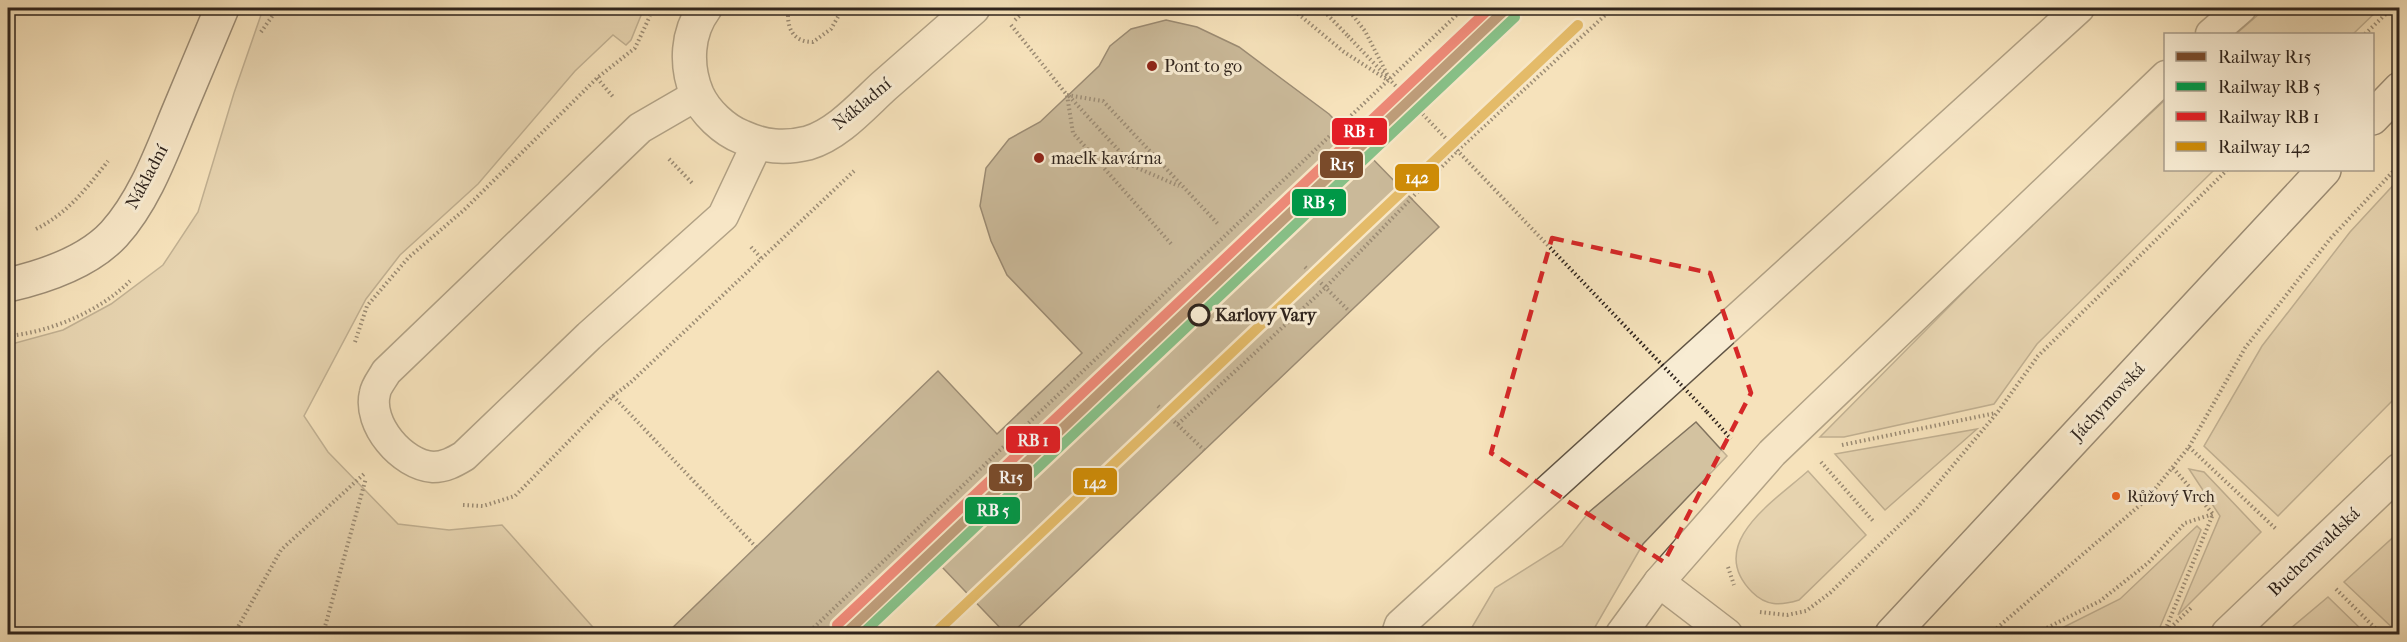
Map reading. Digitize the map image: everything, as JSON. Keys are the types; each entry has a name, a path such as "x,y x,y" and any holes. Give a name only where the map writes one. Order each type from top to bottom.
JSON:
{"street":[{"name":"Nákladní","path":"8,285 48,274 83,257 113,235 135,204 160,158 222,8"},
{"name":"Nákladní","path":"705,8 696,20 690,40 690,65 697,95 711,115 734,134 757,144 785,147 802,144 838,127 973,8"},
{"path":"2374,117 2400,89"},
{"name":"Jáchymovská","path":"1892,634 2323,171"},
{"name":"Buchenwaldská","path":"2231,633 2400,470"}],"lane":[{"path":"1397,634 1400,625 2079,8"},
{"path":"2212,33 2241,8"},
{"path":"1621,634 1659,582 1772,453 2164,78"},
{"path":"697,95 640,128 386,372 374,393 378,422 398,451 410,459 434,467 446,466 464,456 597,329 723,216 757,144"},
{"path":"1659,582 1727,634"}],"path":[{"path":"352,350 367,306 408,258 464,210 597,78 635,48 654,8"},
{"path":"794,8 788,15 791,33 798,40 813,42 831,29 843,8"},
{"path":"1291,8 1344,52 1391,82"},
{"path":"1321,8 1707,412"},
{"path":"1347,8 1365,31 1391,82"},
{"path":"807,634 1464,8"},
{"path":"1178,424 1325,288 1457,150 1613,8"},
{"path":"2366,33 2392,8"},
{"path":"1010,24 1067,94 1133,166 1183,188"},
{"path":"597,78 640,128 761,258"},
{"path":"1067,94 1103,101 1218,224"},
{"path":"1067,94 1073,133 1173,246"},
{"path":"28,233 62,215 78,200 109,159"},
{"path":"1990,634 2146,500 2189,447 2245,348 2330,239 2400,164"},
{"path":"1752,606 1760,611 1787,615 1806,611 1830,594 1918,507 1997,413 2038,356 2226,171"},
{"path":"1305,267 1350,312"},
{"path":"613,396 757,548"},
{"path":"1158,406 1204,450"},
{"path":"2189,447 2276,530"},
{"path":"323,634 368,472 398,451"},
{"path":"1820,460 1874,522"},
{"path":"2173,468 2213,514"},
{"path":"2035,634 2100,602 2148,563 2185,523 2213,514"},
{"path":"2163,634 2213,514"},
{"path":"1728,557 1733,584 1739,592"},
{"path":"2329,582 2381,634"}],"highlighted area":[{"path":"1552,238 1710,273 1751,393 1664,562 1491,453"}],"shaded area":[{"path":"250,8 644,8 631,40 626,45 613,35 575,71 478,184 400,255 366,299 304,416 328,452 398,524 449,530 502,525 599,634 8,634 8,345 63,330 111,304 163,265 198,212 234,93 262,12"},
{"path":"2266,8 2380,8 2354,33 2237,33"},
{"path":"2164,101 2164,171 2213,171 2037,344 1994,404 1844,437 1820,437 2025,230"},
{"path":"2399,179 2399,394 2278,516 2204,446 2262,346 2350,232"},
{"path":"1696,422 1727,456 1643,544 1591,634 1468,634 1495,588 1562,546 1589,512"},
{"path":"1977,429 1885,510 1835,454"},
{"path":"2189,469 2204,472 2261,532 2178,615 2220,516"},
{"path":"1808,471 1866,535 1799,600 1774,604 1757,597 1739,574 1736,557 1740,540 1750,524 1764,509"},
{"path":"2197,526 2201,530 2157,634 2050,634 2120,599"},
{"path":"2399,532 2400,634 2344,582"},
{"path":"2328,597 2366,634 2284,634"}],"building":[{"path":"1166,20 1197,27 1239,47 1329,114 1439,227 1011,634 1006,634 921,545 828,634 666,634 938,371 997,434 1082,353 1007,275 991,241 980,206 986,168 1009,139 1040,122 1099,66 1110,46 1131,29"}],"rail line":[{"name":"R15","path":"845,634 1507,8"},
{"name":"142","path":"934,634 1578,25"}],"transit line":[{"path":"837,625 1490,8"},
{"path":"862,634 1515,17"}],"place":[{"name":"Pont to go","path":"1152,66"},
{"name":"maelk kavárna","path":"1039,158"},
{"name":"Karlovy Vary","path":"1199,315"},
{"name":"Růžový Vrch","path":"2116,496"}]}
